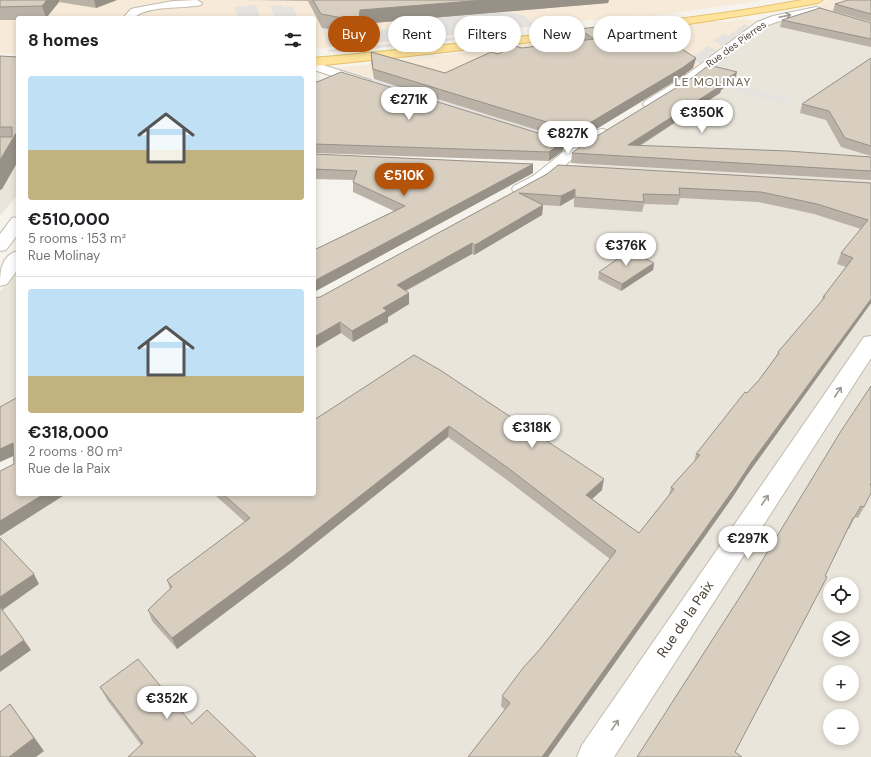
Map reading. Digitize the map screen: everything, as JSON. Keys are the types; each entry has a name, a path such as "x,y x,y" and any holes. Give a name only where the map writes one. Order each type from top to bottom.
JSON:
{"main road":[{"path":"316,55 372,51 635,22 786,0"},
{"path":"316,62 384,56 728,15 818,6"}],"street":[{"path":"139,11 153,7 198,1"},
{"path":"190,12 198,1"},
{"path":"152,16 160,7 166,5"},
{"name":"Rue des Pierres","path":"637,112 685,82 761,24 818,6"},
{"path":"316,67 377,86"},
{"path":"508,196 539,179 577,149 611,128"},
{"path":"560,144 577,149"},
{"path":"530,167 574,169"},
{"path":"0,246 16,225"},
{"path":"0,280 16,259"},
{"name":"Rue de la Paix","path":"594,757 871,342"}],"shaded area":[{"path":"0,0 764,0 653,16 593,16 593,20 585,21 585,16 529,16 529,27 521,28 521,16 454,16 454,35 446,36 446,16 388,16 388,43 380,44 380,16 328,16 328,48 316,49 316,16 16,16 16,54 0,53"},
{"path":"828,0 871,0 871,25 821,9 820,4"},
{"path":"256,5 259,16 237,16 234,7"},
{"path":"270,6 292,6 297,16 274,16"},
{"path":"502,12 523,15 529,20 529,27 521,28 521,16 457,16"},
{"path":"454,16 454,34 446,35 446,17"},
{"path":"783,18 871,28 871,757 0,757 0,485 16,493 16,496 316,496 316,311 552,180 692,83 767,23"},
{"path":"744,19 757,22 695,68 651,55 596,75 659,91 636,101 425,94 338,68 466,52 521,52 521,45 529,44 529,52 585,52 585,37 593,36 593,52 691,52 691,24 715,21 728,22"},
{"path":"767,23 771,24 716,67 711,66"},
{"path":"744,24 751,27 724,47 713,41 723,34 728,36"},
{"path":"322,28 328,29 328,44"},
{"path":"388,28 388,41 380,42 380,32"},
{"path":"454,37 454,40 446,41 446,38"},
{"path":"388,44 388,47 380,48 380,45"},
{"path":"708,46 719,51 701,64 689,59"},
{"path":"341,69 560,137 557,139 335,70"},
{"path":"719,81 794,100 789,104 714,85"},
{"path":"16,145 16,196 0,216 0,146"},
{"path":"16,270 16,453 0,462 0,292"}],"green space":[{"path":"529,35 529,38 521,38 521,36"},
{"path":"454,43 454,45 446,46 446,44"},
{"path":"380,50 388,50 388,52 391,52 316,60 316,57 364,52 380,52"}],"building":[{"path":"0,0 47,0 42,6 0,7"},
{"path":"313,0 484,0 360,10 359,16 332,16 321,14"},
{"path":"848,0 871,0 871,14 835,4"},
{"path":"820,8 871,23 871,39 782,20"},
{"path":"593,27 593,38 585,33 585,28"},
{"path":"593,39 593,52 686,52 696,58 682,68 576,131 373,69 371,52 445,73 491,52 498,54 502,52 521,52 521,48 529,47 529,52 585,52 585,40"},
{"path":"0,56 16,57 16,133 0,160 0,137 12,137 12,127 0,127"},
{"path":"871,58 871,146 845,138 829,111 802,104"},
{"path":"709,65 737,72 719,84 722,85 628,145 788,151 871,157 871,171 572,153 584,144 692,78"},
{"path":"341,72 564,141 549,152 316,144 316,81 317,82"},
{"path":"316,154 533,164 316,280 316,249 405,206 353,182 357,171 316,169"},
{"path":"558,165 871,183 871,299 751,463 542,757 468,757 510,703 502,696 616,551 508,468 449,426 290,551 172,638 148,610 172,587 167,580 250,518 225,496 316,496 316,419 414,355 440,370 604,479 586,495 639,533 674,489 671,487 700,455 696,454 745,392 747,393 759,380 779,353 778,352 825,297 823,297 853,258 841,253 868,220 817,204 761,192 679,188 680,195 643,194 644,202 575,197 575,189 561,196 519,193 543,205 475,245 472,243 397,285 409,293 383,308 387,311 352,331 340,322 316,336 316,298 320,297 547,174"},
{"path":"629,251 654,263 622,284 599,272"},
{"path":"871,386 871,493 864,507 861,506 853,518 825,576 827,577 823,577 823,585 735,752 742,757 637,757 745,589 841,431"},
{"path":"16,398 16,496 41,496 0,521 0,471 14,464 13,443 0,449 0,407"},
{"path":"0,538 34,574 0,597"},
{"path":"0,607 24,640 0,657"},
{"path":"138,659 192,724 207,710 256,757 128,757 143,743 100,687"},
{"path":"10,704 34,738 9,757 0,757 0,712"}],"district":[{"name":"LE MOLINAY","path":"713,82"}]}
